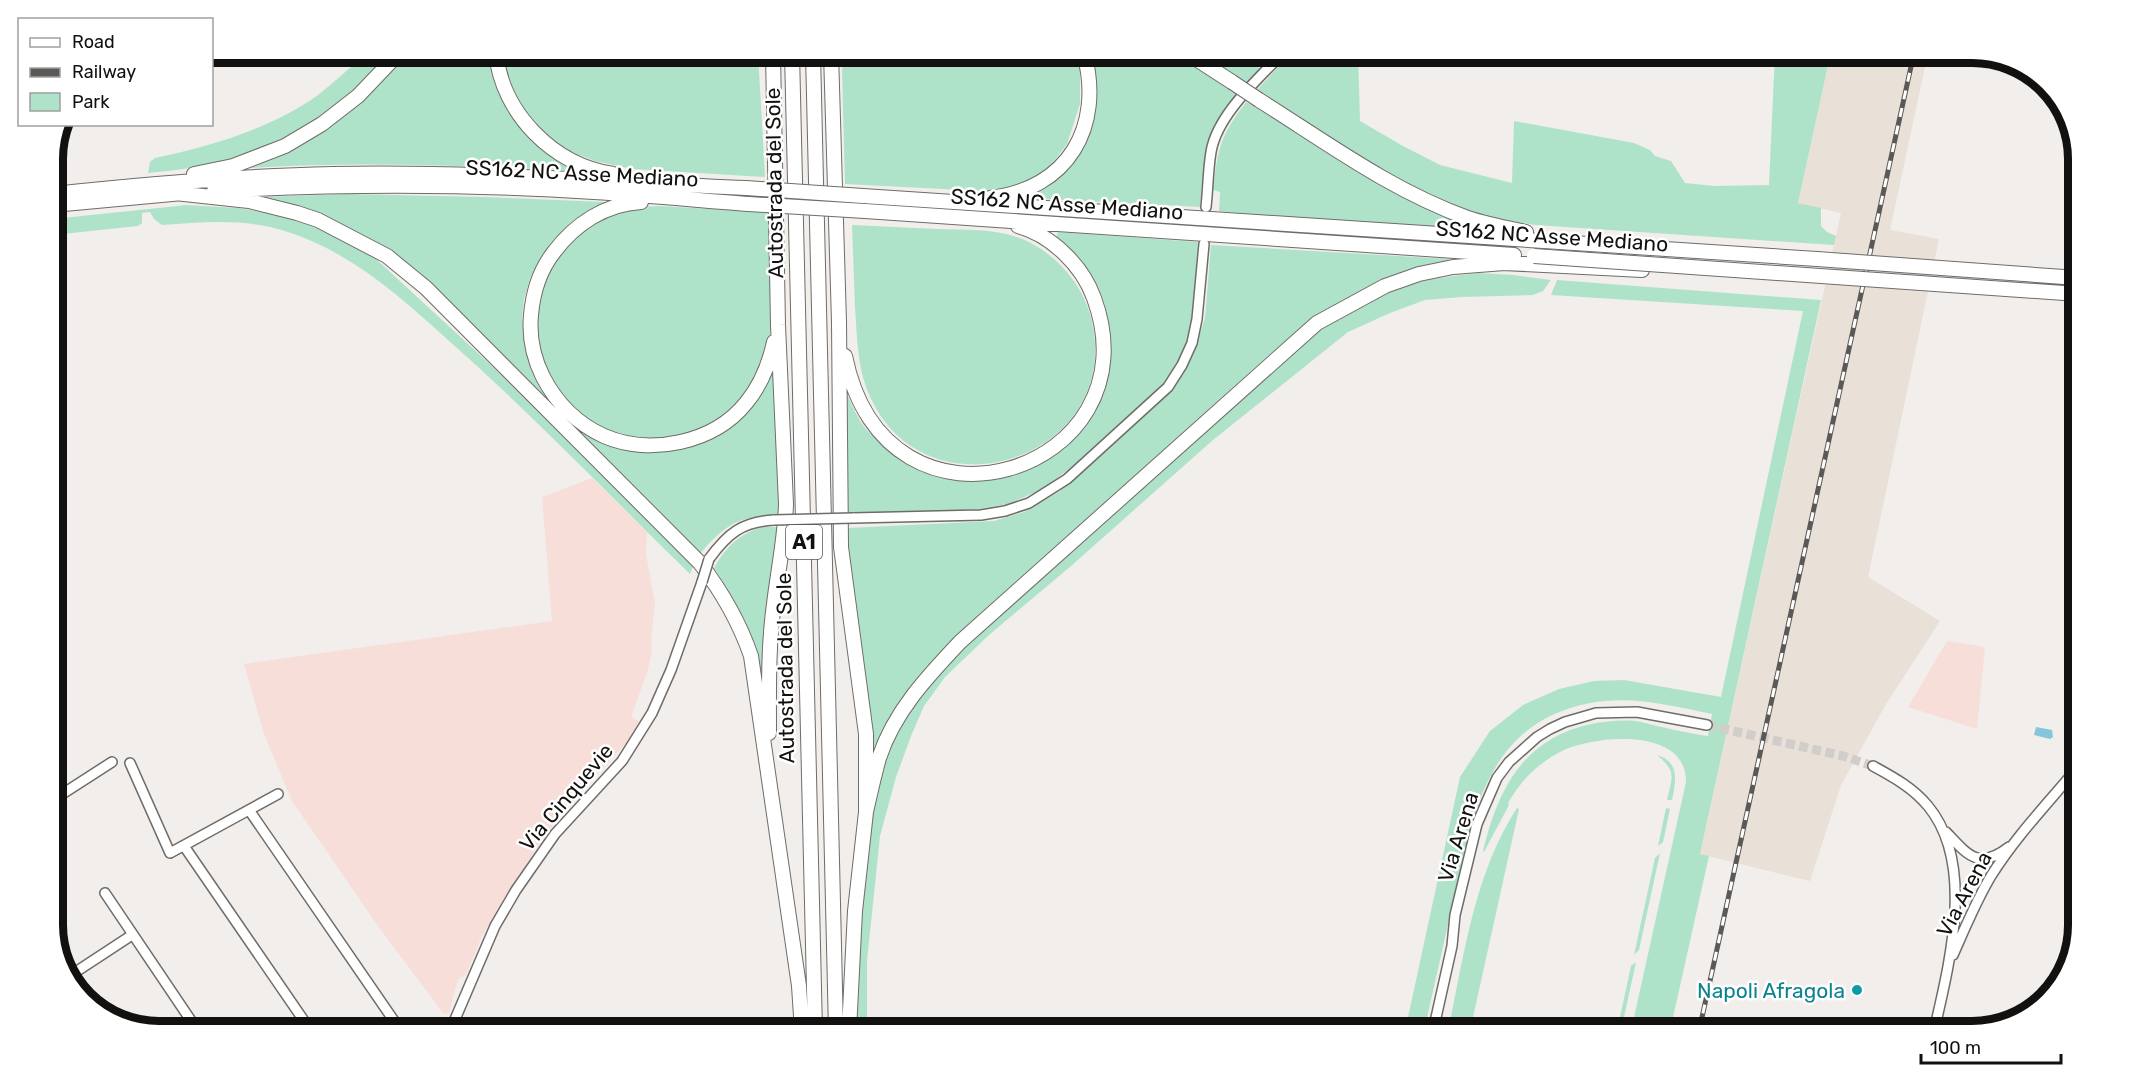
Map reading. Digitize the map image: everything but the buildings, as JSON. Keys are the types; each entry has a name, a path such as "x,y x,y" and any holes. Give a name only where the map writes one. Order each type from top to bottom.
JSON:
{"highway":[{"path":"164,182 233,166 285,146 322,124 358,96 389,63"},
{"path":"499,63 506,93 521,118 538,137 558,152 582,165 604,173 695,185"},
{"path":"770,780 769,673 774,606 786,531 778,325 772,63"},
{"name":"Autostrada del Sole","path":"792,63 815,1021"},
{"name":"Autostrada del Sole","path":"813,63 836,1021"},
{"path":"831,63 839,322 841,546 866,734 866,812 855,911 850,1021"},
{"path":"832,98 837,63"},
{"path":"955,202 1011,196 1045,181 1069,160 1080,137 1087,112 1090,86 1086,63"},
{"path":"1204,63 1258,100 1385,179 1421,198 1468,218 1533,237"},
{"name":"SS162 NC Asse Mediano","path":"63,193 164,182 334,174 492,176 695,185 1533,237 2068,277"},
{"name":"SS162 NC Asse Mediano","path":"63,204 175,193 333,186 571,191 1534,260 1710,268 2068,293"},
{"path":"175,193 249,201 279,208 318,220 387,256 426,288 700,563 720,591 741,628 751,656 799,986 801,1021"},
{"path":"694,200 625,203 593,215 566,236 545,263 533,295 530,329 536,363 552,393 575,418 604,436 637,444 671,444 704,434 719,426 745,405 765,374 778,325"},
{"path":"839,322 849,372 858,401 872,424 888,441 908,456 936,469 958,474 995,473 1025,465 1056,446 1078,424 1094,396 1102,372 1104,340 1101,316 1091,288 1077,267 1049,240 1030,229 998,220"},
{"path":"866,812 880,757 897,718 922,682 960,642 1317,323 1385,286 1419,274 1485,263 1534,260"}],"street":[{"path":"1206,207 1211,150 1218,129 1231,110 1273,63"},
{"name":"Via Cinquevie","path":"455,1021 495,926 516,890 555,834 622,761 652,713 671,670 709,560 726,538 737,530 758,521 981,515 1029,503 1067,479 1168,387 1192,343 1197,319 1204,244"},
{"name":"Via Arena","path":"1435,1021 1452,946 1455,915 1477,824 1497,778 1509,762 1537,736 1565,722 1596,713 1637,712 1707,725"},
{"path":"63,794 112,762"},
{"path":"130,763 170,853 278,794"},
{"name":"Via Arena","path":"1873,766 1894,777 1919,796 1929,807 1943,830 1966,854 1973,857 1994,856 2013,843"},
{"name":"Via Arena","path":"1949,963 1978,898 2013,843 2068,779"},
{"path":"249,810 393,1021"},
{"name":"Via Arena","path":"1937,1021 1949,963 1955,909 1951,857 1943,830"},
{"path":"184,846 303,1021"},
{"path":"105,893 191,1021"},
{"path":"75,972 132,935"}],"shaded area":[{"path":"1828,63 1926,63 1890,230 1939,239 1868,577 1940,621 1886,704 1841,785 1810,881 1700,854 1841,213 1798,203"},
{"path":"592,478 647,532 646,554 655,604 652,651 647,673 631,717 639,721 627,742 570,803 535,850 482,936 466,975 458,979 449,1013 444,1014 380,929 292,801 264,734 244,664 552,621 542,497"},
{"path":"1947,641 1985,647 1977,729 1908,707"}],"green space":[{"path":"355,63 383,63 325,115 284,140 241,157 218,163 148,173 150,162 155,158 219,142 260,127 300,107"},
{"path":"396,63 493,63 500,93 581,171 415,165 249,167 308,141 343,117"},
{"path":"503,63 759,63 765,177 632,169 595,161 557,144 535,126 511,92"},
{"path":"843,63 1080,63 1080,104 1067,144 1042,177 1001,192 845,184"},
{"path":"1087,63 1189,63 1236,94 1212,135 1205,161 1200,207 1022,198 1048,185 1068,169 1082,147"},
{"path":"1211,63 1255,63 1260,69 1245,85"},
{"path":"1282,63 1358,63 1360,121 1440,165 1512,183 1514,121 1634,143 1650,150 1655,156 1671,161 1685,183 1715,186 1769,185 1775,63 1828,63 1798,203 1821,208 1821,226 1836,236 1834,245 1536,225 1483,215 1416,189 1349,151 1257,90"},
{"path":"1246,102 1482,227 1482,230 1219,211 1220,192 1213,190 1219,153 1225,134"},
{"path":"348,194 606,202 565,227 543,254 530,279 522,317 524,336 528,356 546,395 619,446 715,435 774,371 779,516 751,518 735,523 718,535 698,556 429,290 311,214 262,197"},
{"path":"187,205 238,208 290,217 342,239 375,258 519,391 693,566 690,574 479,368 393,292 374,277 333,252 288,232 257,225 225,222 162,225 154,219 150,212 142,213 142,223 138,226 63,234 63,218"},
{"path":"661,206 770,213 772,322 768,346 760,371 746,393 718,421 682,437 643,440 604,431 571,409 542,366 534,327 544,276 566,243 598,219 635,207"},
{"path":"852,225 997,232 1020,238 1051,256 1075,282 1090,314 1094,365 1080,407 1051,438 1013,458 971,464 929,456 892,430 866,387 861,367 855,307"},
{"path":"1058,232 1198,242 1192,320 1187,342 1162,386 1043,489 1008,504 978,509 915,513 847,512 845,396 847,394 864,427 886,447 919,467 954,478 988,479 1021,471 1051,455 1076,433 1095,405 1107,372 1109,330 1105,305 1098,287 1084,268 1055,241"},
{"path":"1211,245 1449,259 1448,262 1323,314 1269,355 944,648 921,674 892,719 871,765 849,557 848,528 994,521 1024,512 1060,491 1170,392 1193,355 1205,318"},
{"path":"1478,273 1551,280 1543,291 1533,295 1425,300 1348,332 1213,440 989,635 945,677 924,706 911,736 896,777 880,836 867,961 867,1021 853,1021 866,812 888,751 916,700 935,675 1023,592 1310,335 1388,291 1448,277"},
{"path":"1557,280 1821,300 1700,854 1709,856 1672,1021 1633,1021 1686,782 1682,764 1672,752 1657,744 1617,739 1597,741 1564,750 1539,766 1519,786 1483,851 1497,807 1517,770 1531,754 1548,741 1567,731 1597,723 1629,721 1708,736 1712,714 1652,702 1621,700 1590,703 1556,714 1528,730 1507,751 1491,775 1478,803 1469,834 1426,1021 1407,1021 1460,777 1490,731 1523,705 1559,689 1594,681 1624,680 1721,697 1803,311 1551,295"},
{"path":"764,527 779,527 764,669 760,670 735,605 714,568 723,554 740,537"},
{"path":"1657,755 1670,762 1675,773 1672,800 1667,800 1671,779 1670,770"},
{"path":"1517,808 1519,809 1472,1021 1450,1021 1472,916 1490,860"},
{"path":"1666,808 1670,809 1663,842 1658,846"},
{"path":"1660,853 1639,950 1634,955 1655,858"},
{"path":"1636,962 1623,1021 1619,1021 1631,966"}],"water":[{"path":"2036,727 2052,730 2053,737 2050,739 2034,735"}],"tunnel":[{"path":"1707,725 1843,756 1873,766"}],"railway":[{"path":"1701,1021 1912,63"}],"place":[{"name":"Napoli Afragola","path":"1857,990"}]}
